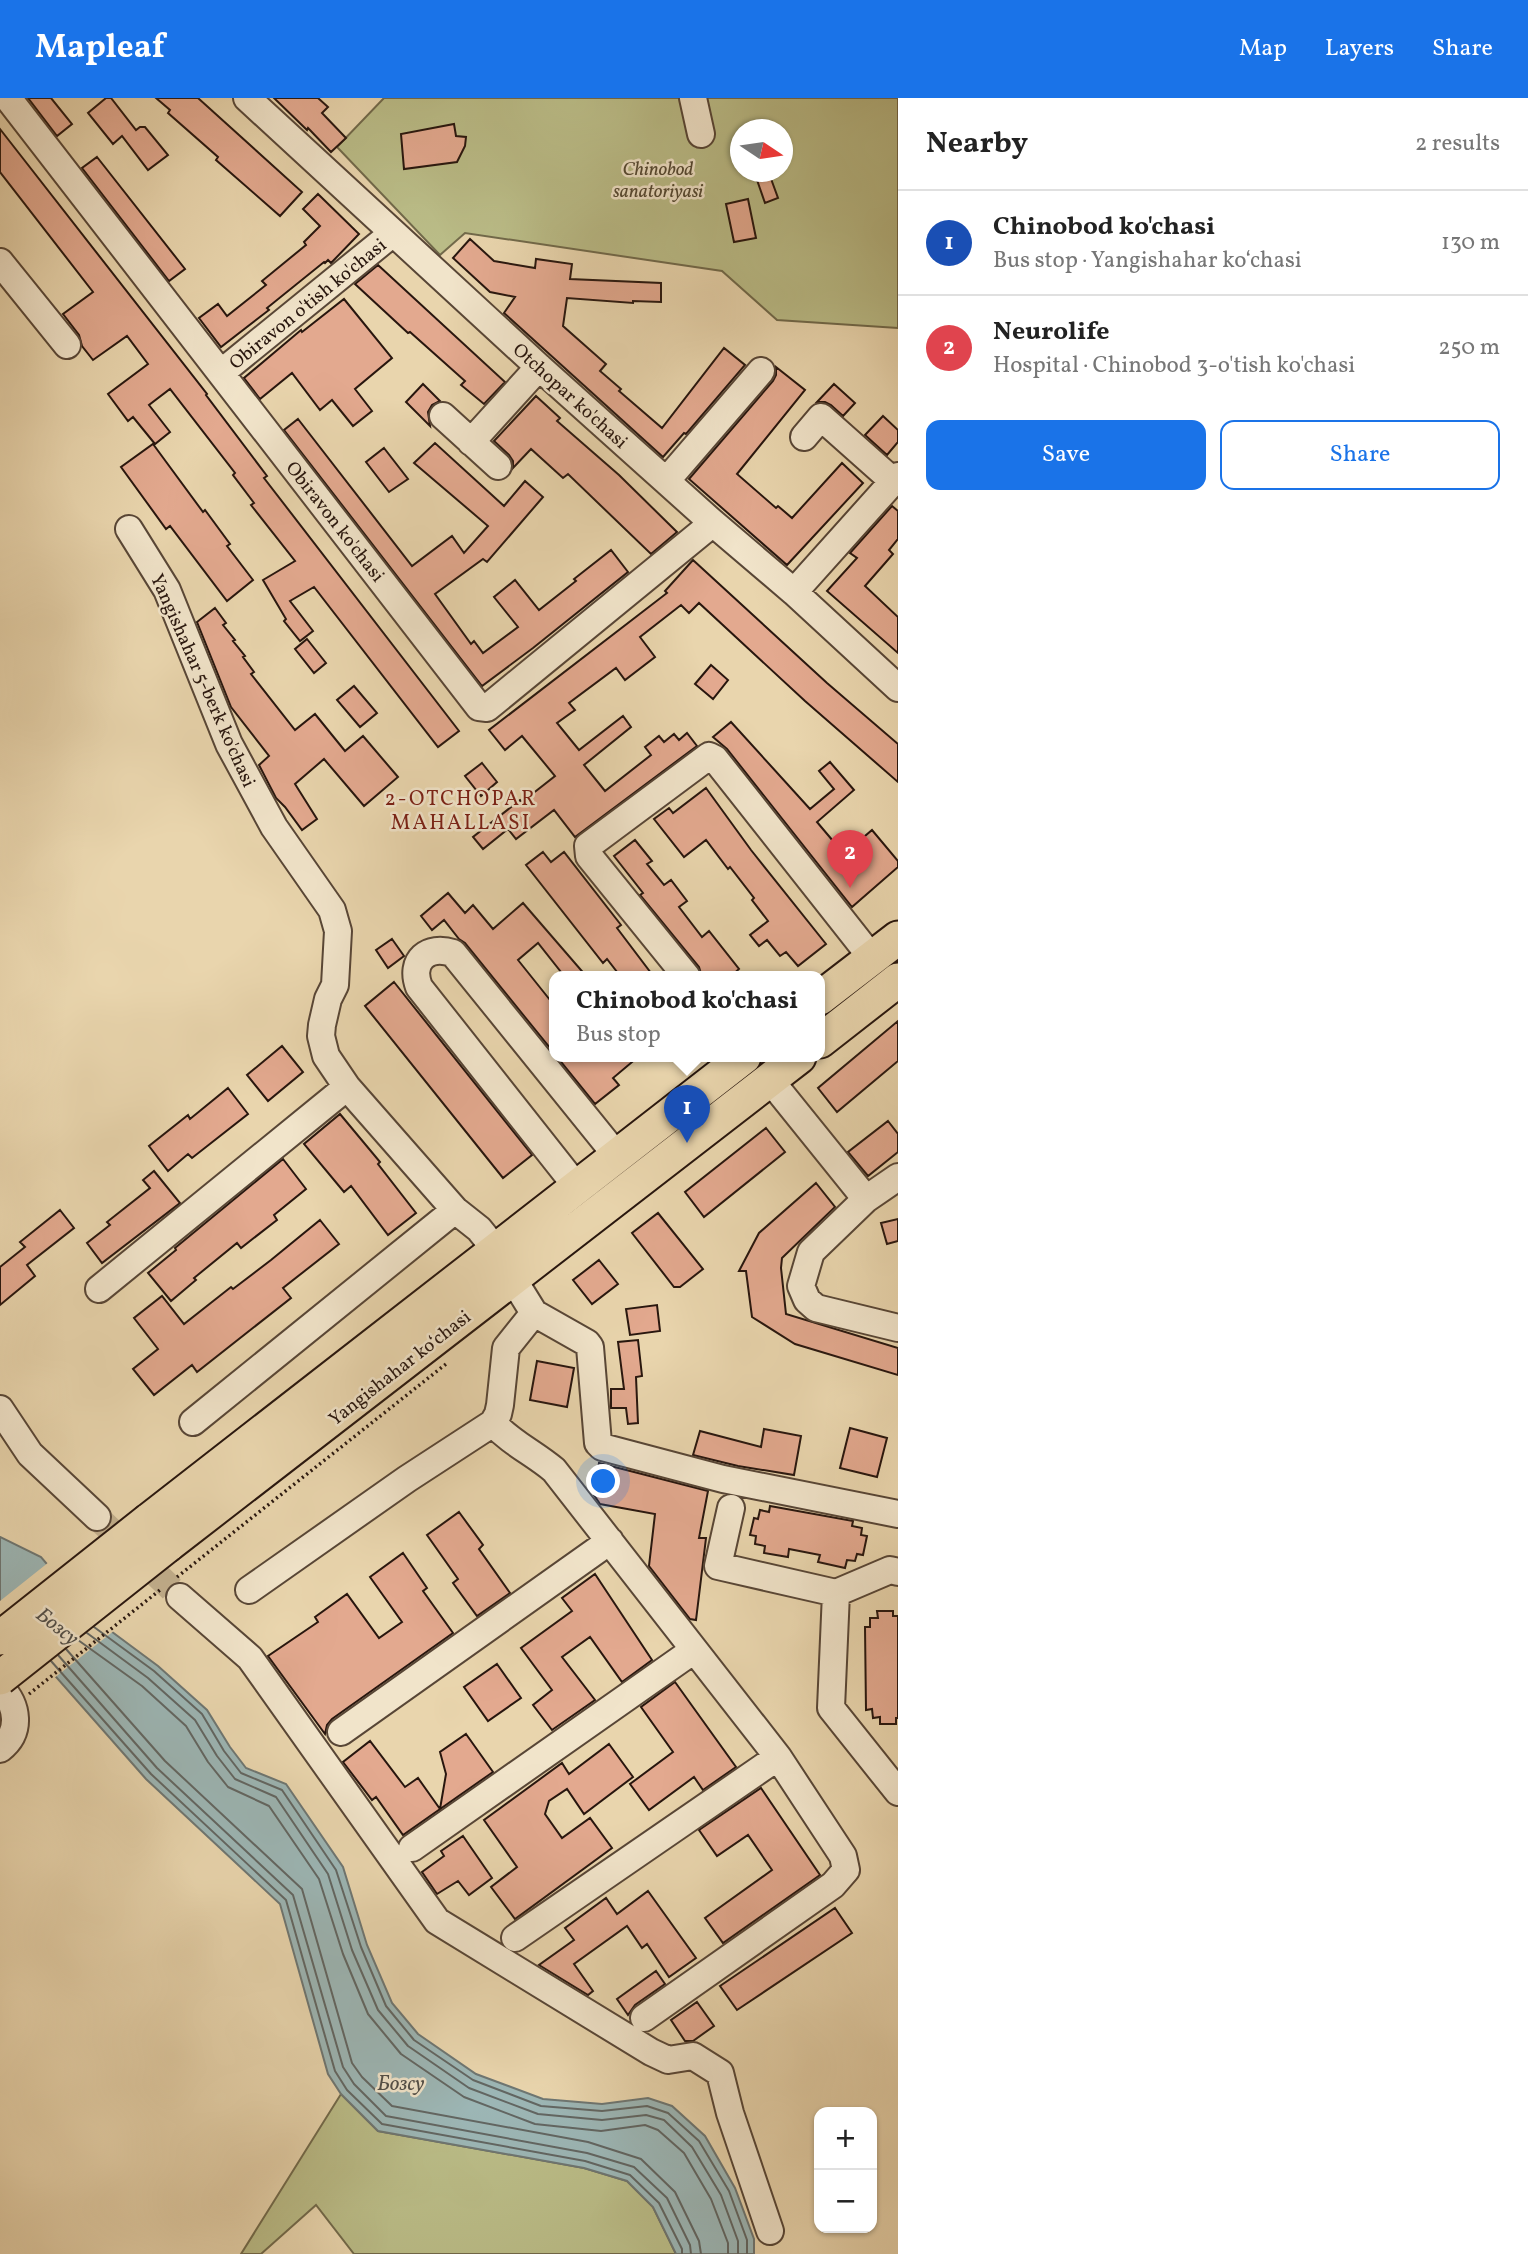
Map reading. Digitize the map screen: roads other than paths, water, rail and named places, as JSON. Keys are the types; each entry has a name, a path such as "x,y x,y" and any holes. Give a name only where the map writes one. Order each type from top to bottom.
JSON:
{"main road":[{"path":"825,994 898,938"},
{"path":"825,1027 898,981"},
{"name":"Yangishahar ko‘chasi","path":"7,1688 158,1532 496,1250 738,1062"},
{"name":"Yangishahar ko‘chasi","path":"0,1638 158,1532 513,1279 793,1062"},
{"path":"680,1107 701,1133"}],"street":[{"name":"Obiravon ko'chasi","path":"8,98 479,706 487,708 713,523"},
{"name":"Otchopar ko'chasi","path":"247,98 539,367 794,592 898,688"},
{"path":"692,98 701,134"},
{"name":"Obiravon o'tish ko'chasi","path":"222,372 393,233"},
{"path":"0,262 66,345"},
{"path":"471,442 539,367"},
{"path":"667,480 761,371"},
{"path":"443,416 498,466"},
{"path":"794,592 895,479 821,417 804,437"},
{"name":"Yangishahar 5-berk ko'chasi","path":"129,529 167,590 229,744 274,827 332,910 338,931 335,985 328,999 321,1036 326,1056 347,1087 455,1210 479,1229 496,1250"},
{"path":"682,971 589,856 588,846 709,756 715,759 872,958"},
{"path":"577,1187 419,987 414,974 416,964 433,950 453,953 617,1156"},
{"path":"770,1080 866,1199"},
{"path":"99,1289 347,1087"},
{"path":"898,1177 866,1199 811,1252 801,1286 807,1300 816,1308 898,1328"},
{"path":"193,1422 455,1210"},
{"path":"513,1279 534,1313 590,1347 598,1443 602,1447 723,1479 898,1514"},
{"path":"250,1590 407,1479 493,1423 499,1415 506,1348 534,1313"},
{"path":"0,1409 30,1454 97,1517"},
{"path":"493,1423 513,1443 535,1454 554,1470 778,1757 843,1856 846,1870 833,1885 644,2018"},
{"path":"731,1508 719,1566 836,1593 890,1570 898,1572"},
{"path":"341,1732 610,1541"},
{"path":"171,1589 250,1658 437,1920 651,2052 668,2060 693,2056 720,2073 730,2113 770,2231"},
{"path":"836,1593 831,1708 898,1792"},
{"path":"412,1848 694,1650"},
{"path":"0,1749 7,1744 15,1730 14,1708 7,1688"},
{"path":"516,1938 778,1757"}],"water":[{"name":"Бозсу","path":"0,1537 41,1557 92,1617 158,1666 207,1710 246,1768 286,1784 343,1867 367,1945 392,2003 418,2034 476,2074 543,2099 602,2104 648,2098 672,2106 705,2136 735,2188 754,2239 754,2254 676,2254 653,2207 627,2181 584,2168 378,2131 341,2094 328,2074 280,1904 146,1779 13,1628 0,1622"}],"tunnel":[{"path":"97,1517 180,1597"}],"place":[{"name":"Neurolife","path":"850,888"},
{"name":"Chinobod ko'chasi","path":"687,1143"}],"district":[{"name":"2-OTCHOPAR MAHALLASI","path":"461,810"}],"park label":[{"name":"Chinobod sanatoriyasi","path":"658,179"}]}
